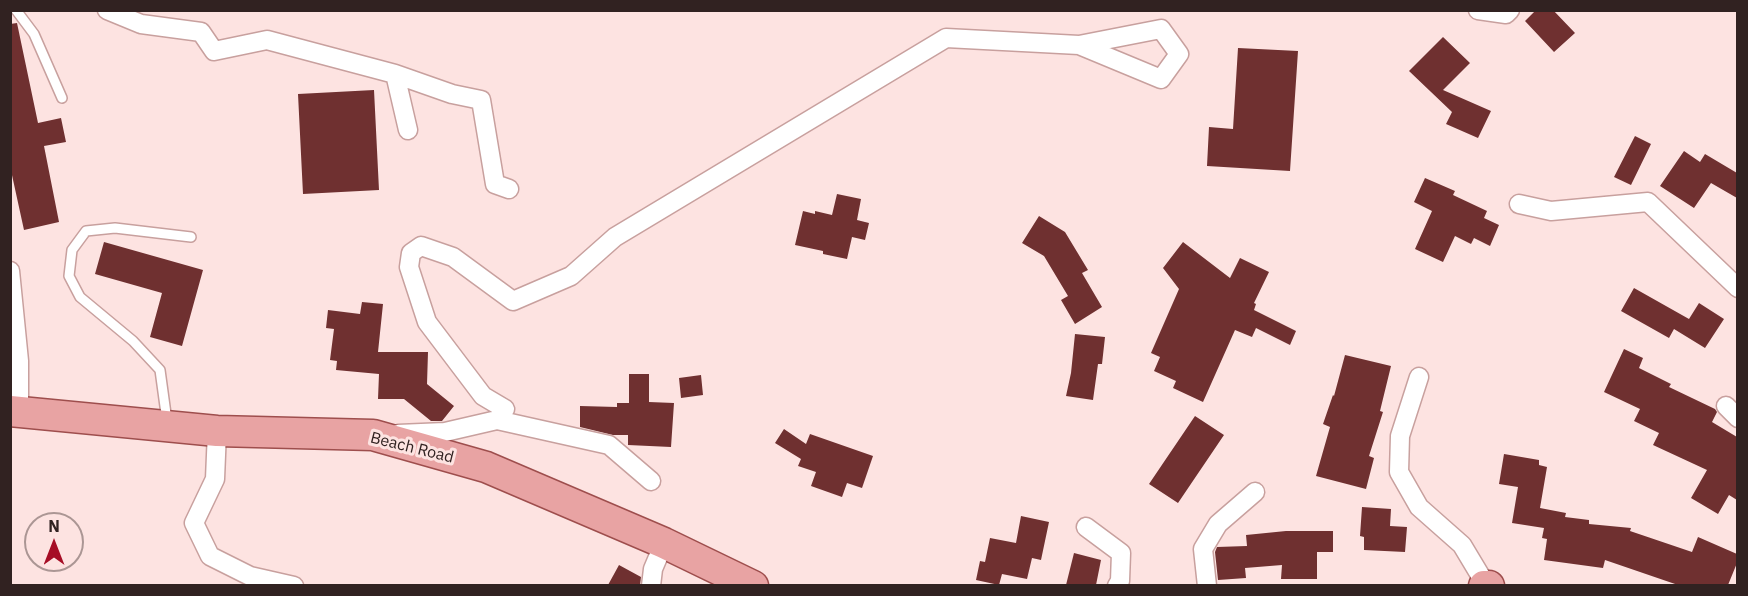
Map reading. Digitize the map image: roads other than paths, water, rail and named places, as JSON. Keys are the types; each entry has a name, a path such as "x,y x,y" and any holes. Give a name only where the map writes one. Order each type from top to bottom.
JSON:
{"main road":[{"name":"Beach Road","path":"15,411 217,431 373,435 486,467 654,571 753,585"}],"street":[{"path":"107,10 141,24 201,32 214,51 267,40 395,74 452,94 481,100 495,184 509,189"},
{"path":"1478,10 1506,14 1510,10"},
{"path":"497,420 505,409 483,396 427,322 409,267 411,253 421,246 453,257 513,301 571,276 615,237 945,38 1079,45 1161,29 1179,54 1161,79 1079,45"},
{"path":"395,74 408,130"},
{"path":"1519,204 1551,211 1648,202 1737,288"},
{"path":"10,271 19,361 15,411"},
{"path":"1419,377 1400,436 1399,472 1419,507 1462,545 1486,585"},
{"path":"373,435 445,432 497,420 609,445 651,481"},
{"path":"217,431 215,479 194,523 210,556 250,576 294,585"},
{"path":"1206,585 1203,549 1218,524 1255,492"},
{"path":"1086,527 1121,553 1120,581 1117,585"}],"lane":[{"path":"16,10 34,34 62,98"},
{"path":"168,427 160,370 133,341 80,297 69,276 72,250 86,231 115,228 191,237"}]}
